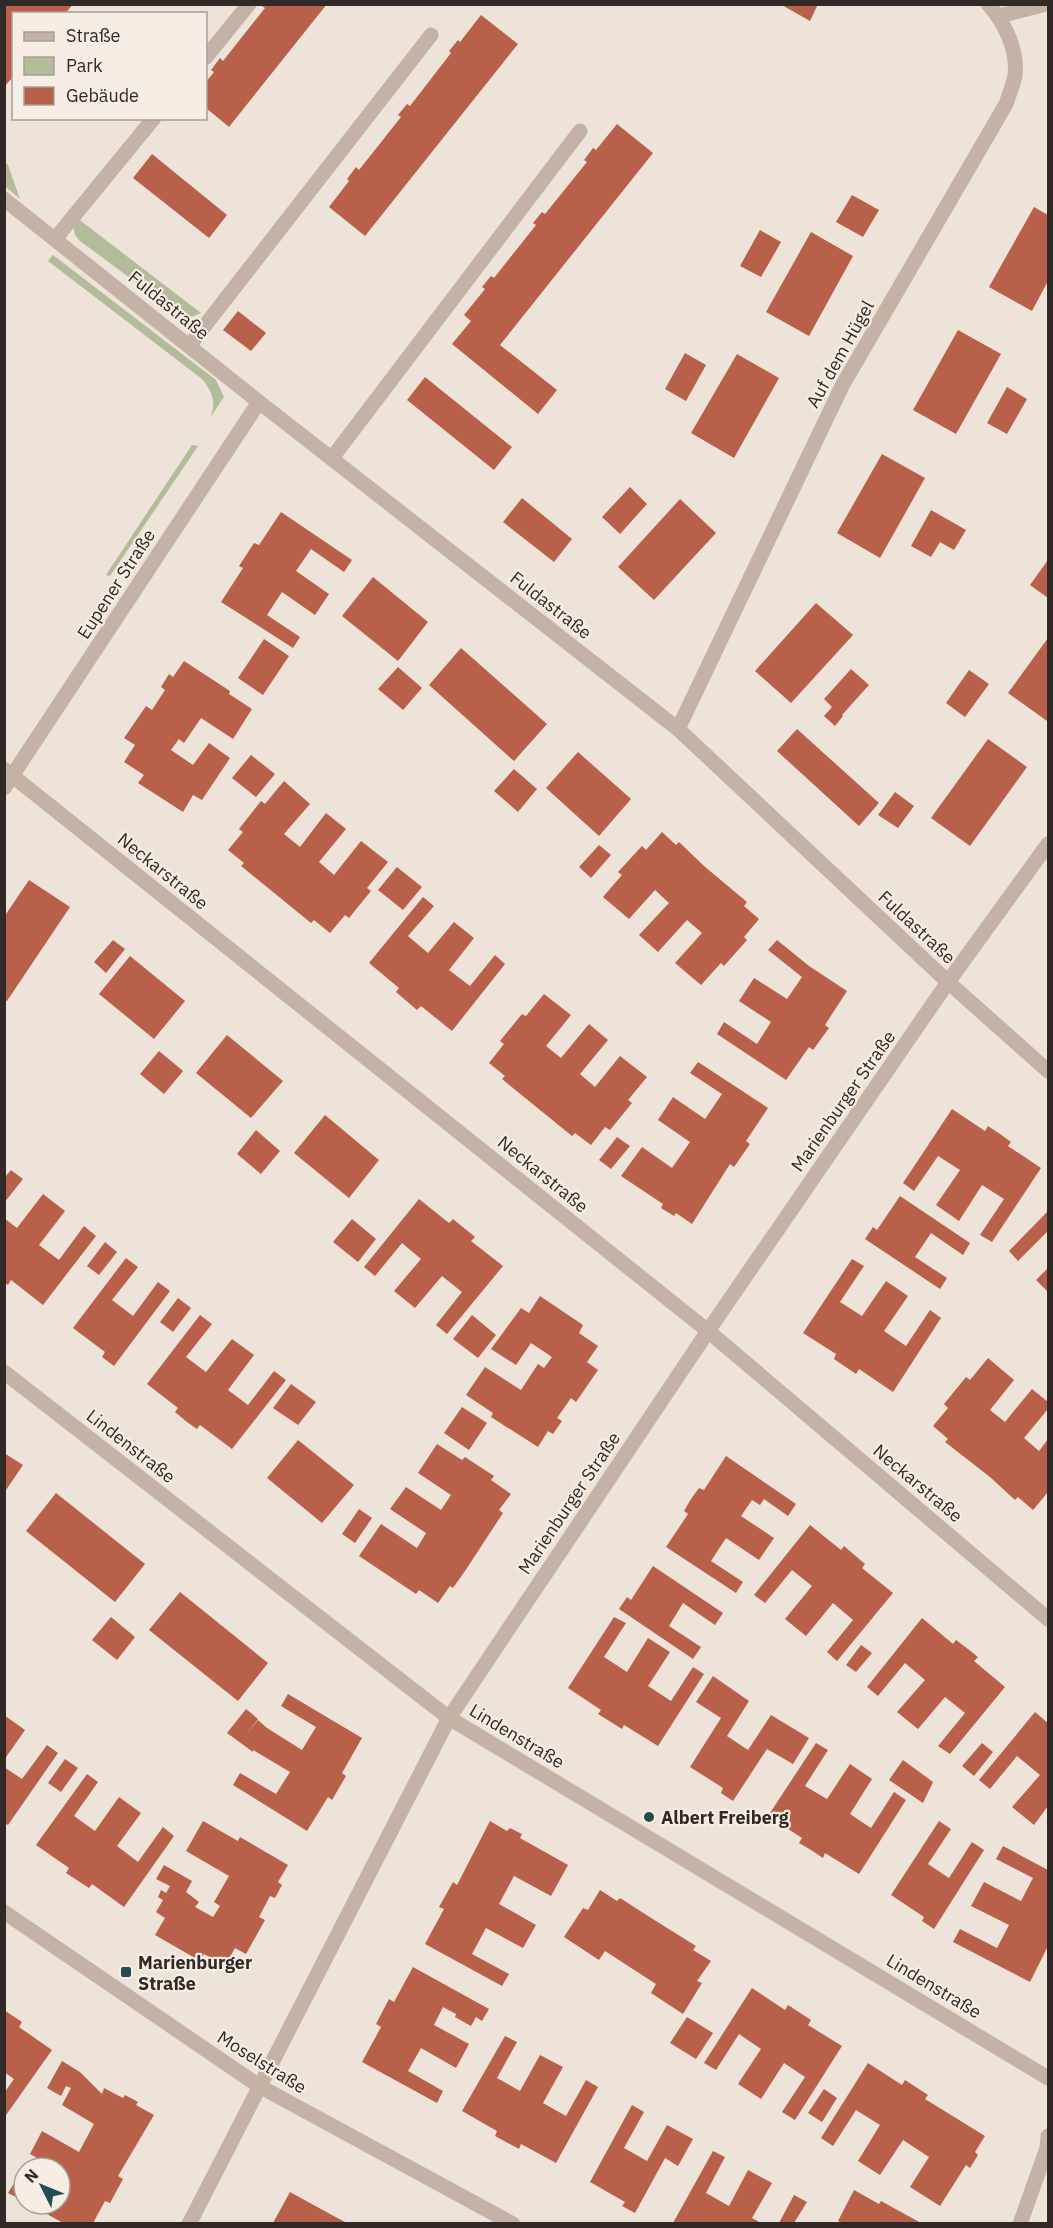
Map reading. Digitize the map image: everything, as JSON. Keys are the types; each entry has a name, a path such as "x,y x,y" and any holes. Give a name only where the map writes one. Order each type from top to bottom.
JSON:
{"street":[{"path":"207,56 249,4"},
{"path":"994,10 1046,4"},
{"name":"Auf dem Hügel","path":"678,729 842,386 1006,104 1015,75 1012,45 994,10"},
{"path":"189,346 431,35"},
{"path":"55,238 152,120"},
{"path":"332,459 580,131"},
{"name":"Fuldastraße","path":"4,199 259,402 678,729 948,982 1048,1071"},
{"name":"Eupener Straße","path":"7,777 259,402"},
{"name":"Neckarstraße","path":"7,777 708,1331 1048,1619"},
{"name":"Marienburger Straße","path":"189,2223 449,1718 708,1331 948,982 1048,844"},
{"name":"Lindenstraße","path":"4,1372 449,1718 1048,2078"},
{"name":"Moselstraße","path":"4,1912 259,2086 513,2223"},
{"path":"1024,2222 1047,2148 1048,2136"}],"green space":[{"path":"5,162 8,165 20,199 5,186"},
{"path":"77,218 201,313 191,317 180,315 80,241 74,230"},
{"path":"53,255 216,380 224,397 209,419 213,409 213,398 202,379 48,261"},
{"path":"192,445 198,446 110,576 106,575"}],"building":[{"path":"4,4 73,4 67,12 12,12 12,78 4,87"},
{"path":"264,4 327,4 229,127 207,109 207,81 214,72 211,70 220,58 223,61 265,8 262,6"},
{"path":"780,4 818,4 810,21"},
{"path":"481,15 518,44 365,236 329,207 349,181 347,179 356,167 359,170 401,117 398,115 407,104 410,106 451,53 449,51 458,40 460,42"},
{"path":"617,124 653,153 500,345 557,390 538,414 452,344 471,321 464,315 485,289 482,287 491,276 494,278 536,225 533,223 542,212 545,214 587,162 584,160 593,148 596,150"},
{"path":"152,154 227,215 209,238 133,178"},
{"path":"852,195 879,210 863,237 836,222"},
{"path":"1034,207 1048,215 1048,281 1032,311 989,287"},
{"path":"760,230 781,242 761,277 740,266"},
{"path":"811,232 853,256 809,336 766,312"},
{"path":"238,311 266,333 251,351 223,330"},
{"path":"958,330 1001,354 956,434 913,410"},
{"path":"685,353 706,365 686,401 665,389"},
{"path":"737,354 779,378 734,458 691,433"},
{"path":"425,377 512,447 494,470 407,400"},
{"path":"1007,387 1027,399 1007,434 987,423"},
{"path":"882,454 925,478 880,558 837,533"},
{"path":"630,487 647,504 620,534 602,517"},
{"path":"522,498 572,539 554,562 503,522"},
{"path":"680,499 716,533 654,600 618,567"},
{"path":"931,510 966,530 954,550 940,542 931,557 911,546"},
{"path":"281,512 352,560 344,572 311,549 296,571 329,594 315,615 282,592 267,615 300,637 293,648 221,602 243,568 239,566 254,543 259,545"},
{"path":"1048,560 1048,598 1030,585"},
{"path":"373,577 428,622 398,661 342,616"},
{"path":"816,603 853,635 791,703 755,671"},
{"path":"1048,638 1048,719 1047,721 1008,693"},
{"path":"264,639 289,656 263,695 238,678"},
{"path":"461,648 547,724 514,761 429,685"},
{"path":"184,661 230,691 229,694 252,709 233,739 201,718 184,743 179,739 171,750 193,765 209,743 230,758 202,800 193,795 183,812 138,783 144,775 124,762 135,745 124,738 146,706 152,710 165,690 161,687 169,674 173,677"},
{"path":"398,667 422,688 403,710 378,689"},
{"path":"851,669 869,685 835,726 824,716 832,707 824,699"},
{"path":"969,670 989,684 965,717 946,703"},
{"path":"797,729 879,803 859,826 777,751"},
{"path":"988,739 1027,767 970,846 931,818"},
{"path":"578,752 631,799 599,836 546,788"},
{"path":"251,755 275,774 256,797 232,778"},
{"path":"514,769 537,789 518,812 494,791"},
{"path":"284,781 310,804 284,834 300,847 326,813 346,829 319,862 334,875 361,841 388,862 367,888 371,891 349,918 345,915 330,933 314,920 311,923 241,866 244,863 228,850 243,832 239,829 261,801 265,804"},
{"path":"895,792 914,806 898,828 878,815"},
{"path":"662,832 676,845 679,842 747,902 744,906 759,919 744,937 747,940 724,966 721,963 701,985 675,963 702,933 687,920 658,952 639,935 669,903 655,890 629,919 603,897 622,875 618,872 642,846 646,850"},
{"path":"599,845 611,855 591,878 579,867"},
{"path":"397,867 422,887 403,910 378,890"},
{"path":"29,880 70,907 7,1001 4,1000 4,917"},
{"path":"423,897 434,906 408,936 428,953 454,922 474,938 449,970 470,986 495,955 505,964 452,1031 421,1006 417,1010 396,992 399,988 369,963"},
{"path":"113,940 125,949 106,973 94,962"},
{"path":"777,940 809,966 847,991 825,1025 829,1028 813,1050 809,1047 786,1080 717,1034 724,1022 757,1044 771,1022 739,1001 754,978 787,999 802,977 768,950"},
{"path":"130,956 185,1001 154,1039 99,994"},
{"path":"544,994 571,1015 546,1046 561,1058 589,1024 608,1040 580,1074 595,1087 620,1056 647,1077 628,1100 632,1103 610,1130 605,1127 591,1145 575,1133 572,1136 502,1079 505,1076 489,1063 504,1044 500,1041 522,1014 526,1016"},
{"path":"227,1035 283,1081 251,1118 196,1073"},
{"path":"159,1051 183,1071 164,1094 140,1074"},
{"path":"698,1062 768,1108 746,1141 750,1144 734,1167 730,1164 692,1224 676,1213 674,1216 661,1208 663,1204 621,1176 642,1147 672,1168 690,1142 658,1120 673,1097 705,1119 722,1094 690,1073"},
{"path":"952,1109 985,1131 988,1126 1011,1142 1008,1146 1041,1168 992,1242 980,1235 1004,1199 982,1185 959,1221 936,1205 960,1170 938,1156 914,1191 903,1183"},
{"path":"325,1115 379,1160 349,1198 294,1153"},
{"path":"256,1130 280,1151 261,1174 237,1154"},
{"path":"617,1137 630,1146 611,1169 599,1160"},
{"path":"11,1170 23,1179 4,1203 4,1178"},
{"path":"43,1194 65,1211 39,1245 59,1260 84,1226 96,1236 43,1305 11,1280 8,1285 4,1282 4,1218 17,1228"},
{"path":"900,1196 970,1243 963,1255 931,1233 915,1257 947,1278 940,1289 865,1239 873,1227 877,1230"},
{"path":"419,1199 449,1223 453,1219 475,1237 471,1241 503,1266 447,1334 436,1325 462,1292 442,1276 415,1308 394,1291 421,1259 402,1243 375,1276 364,1267"},
{"path":"1048,1211 1048,1231 1018,1261 1009,1251"},
{"path":"352,1219 376,1239 358,1262 333,1242"},
{"path":"105,1242 117,1252 99,1275 87,1266"},
{"path":"126,1258 138,1267 112,1300 133,1316 158,1282 170,1291 114,1366 102,1357 105,1352 73,1328"},
{"path":"852,1259 864,1266 840,1302 862,1316 886,1281 908,1296 884,1331 906,1346 930,1310 941,1318 893,1392 859,1369 856,1374 834,1359 836,1354 803,1333"},
{"path":"1048,1268 1048,1292 1036,1280"},
{"path":"540,1296 583,1325 579,1333 598,1346 587,1362 598,1370 576,1402 571,1398 557,1418 562,1421 553,1434 548,1431 538,1447 491,1417 493,1413 466,1395 485,1367 521,1390 538,1364 544,1368 552,1357 531,1343 516,1365 491,1349 521,1308 529,1313"},
{"path":"178,1298 191,1308 173,1332 160,1322"},
{"path":"200,1315 212,1324 186,1357 206,1372 232,1339 254,1355 228,1390 248,1405 274,1371 286,1380 232,1449 200,1425 197,1429 187,1422 175,1412 178,1408 147,1384"},
{"path":"472,1315 496,1335 478,1358 453,1339"},
{"path":"988,1358 1014,1380 990,1410 1005,1422 1032,1389 1048,1402 1048,1409 1024,1438 1039,1451 1048,1439 1048,1492 1033,1510 1018,1497 1015,1500 945,1442 948,1439 933,1426 948,1408 944,1404 966,1377 970,1380"},
{"path":"291,1384 316,1402 298,1425 273,1408"},
{"path":"462,1407 487,1423 469,1450 444,1433"},
{"path":"298,1440 354,1485 322,1523 267,1478"},
{"path":"437,1444 462,1460 465,1457 494,1476 491,1480 511,1494 499,1510 503,1513 465,1571 438,1603 419,1590 416,1594 359,1556 381,1524 417,1548 426,1533 390,1509 406,1487 441,1510 451,1495 418,1473"},
{"path":"4,1453 23,1465 4,1493"},
{"path":"726,1456 796,1504 788,1516 764,1499 760,1505 752,1500 741,1516 774,1538 759,1560 726,1538 711,1561 743,1582 736,1593 666,1547 688,1514 684,1511 691,1499 699,1488 704,1490"},
{"path":"56,1493 145,1564 115,1602 26,1531"},
{"path":"359,1509 372,1518 355,1543 342,1534"},
{"path":"810,1525 841,1550 844,1546 865,1564 862,1568 893,1593 837,1661 827,1652 853,1620 833,1603 806,1636 785,1619 812,1586 792,1570 765,1603 754,1595"},
{"path":"653,1566 723,1613 715,1625 683,1603 669,1626 701,1647 693,1659 619,1609 627,1597 631,1600"},
{"path":"180,1592 268,1663 238,1701 149,1630"},
{"path":"111,1617 135,1637 117,1660 92,1640"},
{"path":"614,1617 626,1623 604,1657 627,1672 648,1638 670,1652 648,1686 671,1701 693,1667 704,1674 658,1746 624,1725 622,1729 598,1714 601,1710 568,1688"},
{"path":"922,1618 953,1644 956,1640 978,1657 974,1661 1005,1687 950,1754 938,1746 965,1713 945,1697 918,1729 897,1712 925,1680 905,1663 878,1696 867,1687"},
{"path":"861,1645 872,1653 856,1672 846,1665"},
{"path":"713,1676 749,1701 727,1736 748,1750 771,1715 809,1738 793,1764 767,1749 733,1801 721,1793 723,1788 690,1767 721,1718 696,1702"},
{"path":"288,1694 362,1738 342,1773 346,1776 332,1800 328,1797 307,1831 233,1785 240,1773 276,1794 290,1772 253,1750 253,1752 227,1733 246,1709 258,1719 247,1734 258,1720 302,1750 316,1727 281,1706"},
{"path":"1035,1712 1048,1723 1048,1806 1034,1825 1012,1807 1040,1775 1017,1756 990,1789 979,1780"},
{"path":"4,1715 25,1730 4,1760"},
{"path":"816,1743 828,1750 805,1786 827,1799 850,1764 872,1779 850,1814 871,1828 894,1792 906,1800 859,1874 825,1853 823,1858 799,1843 802,1838 768,1816"},
{"path":"982,1743 993,1752 974,1776 962,1766"},
{"path":"47,1745 58,1753 8,1825 4,1823 4,1767 22,1779"},
{"path":"65,1759 78,1768 61,1792 48,1783"},
{"path":"903,1760 933,1782 923,1803 889,1780"},
{"path":"87,1774 98,1782 74,1816 95,1831 119,1797 141,1813 117,1846 138,1862 163,1827 174,1836 124,1907 92,1884 89,1888 66,1873 69,1868 36,1845"},
{"path":"203,1821 238,1841 240,1837 288,1865 278,1882 282,1885 275,1898 270,1896 259,1917 265,1920 246,1954 235,1948 225,1966 204,1954 200,1961 155,1935 165,1918 156,1912 163,1900 158,1897 161,1890 166,1893 170,1886 156,1879 164,1865 192,1881 186,1892 199,1902 195,1907 213,1917 220,1906 214,1902 229,1876 186,1851"},
{"path":"490,1821 507,1831 510,1828 522,1834 520,1838 568,1865 551,1896 514,1876 499,1904 536,1925 523,1948 486,1928 472,1954 509,1974 502,1986 425,1944 444,1909 439,1907 453,1882 457,1885"},
{"path":"939,1821 951,1829 928,1864 949,1878 972,1842 984,1850 934,1929 922,1921 924,1917 891,1895"},
{"path":"1003,1846 1048,1870 1048,1946 1030,1982 953,1942 960,1929 997,1948 1009,1925 971,1906 984,1882 1021,1901 1033,1878 996,1859"},
{"path":"600,1890 617,1901 620,1898 696,1946 693,1950 711,1961 697,1981 702,1983 683,2014 651,1993 656,1984 605,1951 599,1960 564,1937 583,1908 588,1910"},
{"path":"413,1967 489,2009 482,2021 476,2017 471,2026 443,2007 434,2025 469,2044 456,2068 421,2048 408,2071 443,2091 437,2103 362,2062 381,2027 376,2024 389,1999 394,2002"},
{"path":"752,1988 785,2010 788,2005 811,2020 808,2025 842,2046 795,2120 782,2112 805,2077 784,2063 761,2099 738,2084 761,2049 739,2034 716,2070 704,2063"},
{"path":"4,2010 22,2022 19,2027 52,2050 4,2118 4,2093 14,2079 4,2072"},
{"path":"687,2017 713,2033 696,2059 670,2043"},
{"path":"505,2036 517,2042 497,2078 520,2091 540,2055 563,2067 543,2103 566,2116 586,2080 598,2087 556,2163 521,2144 519,2149 495,2136 497,2131 462,2111"},
{"path":"62,2061 80,2072 102,2094 104,2088 123,2098 125,2095 138,2102 136,2105 154,2115 118,2176 123,2179 110,2203 105,2201 93,2223 63,2223 50,2216 72,2216 72,2156 33,2156 30,2154 42,2131 79,2152 94,2124 62,2105 71,2088 66,2086 61,2096 47,2088"},
{"path":"868,2063 902,2085 905,2080 928,2095 925,2099 985,2136 975,2152 978,2155 970,2168 966,2165 940,2206 910,2187 929,2157 903,2140 880,2175 858,2161 880,2125 856,2110 833,2146 821,2138"},
{"path":"824,2089 837,2098 822,2122 808,2113"},
{"path":"632,2105 644,2112 624,2148 647,2161 667,2125 693,2139 678,2166 665,2158 635,2213 622,2206 625,2202 590,2182"},
{"path":"713,2151 725,2157 706,2193 729,2206 748,2170 772,2183 752,2218 761,2223 673,2223"},
{"path":"854,2190 879,2204 881,2201 921,2223 842,2223 838,2221"},
{"path":"290,2192 330,2214 347,2223 273,2223"},
{"path":"794,2195 807,2202 794,2223 779,2223"}],"place":[{"name":"Albert Freiberg","path":"649,1817"},
{"name":"Marienburger Straße","path":"126,1972"}]}
